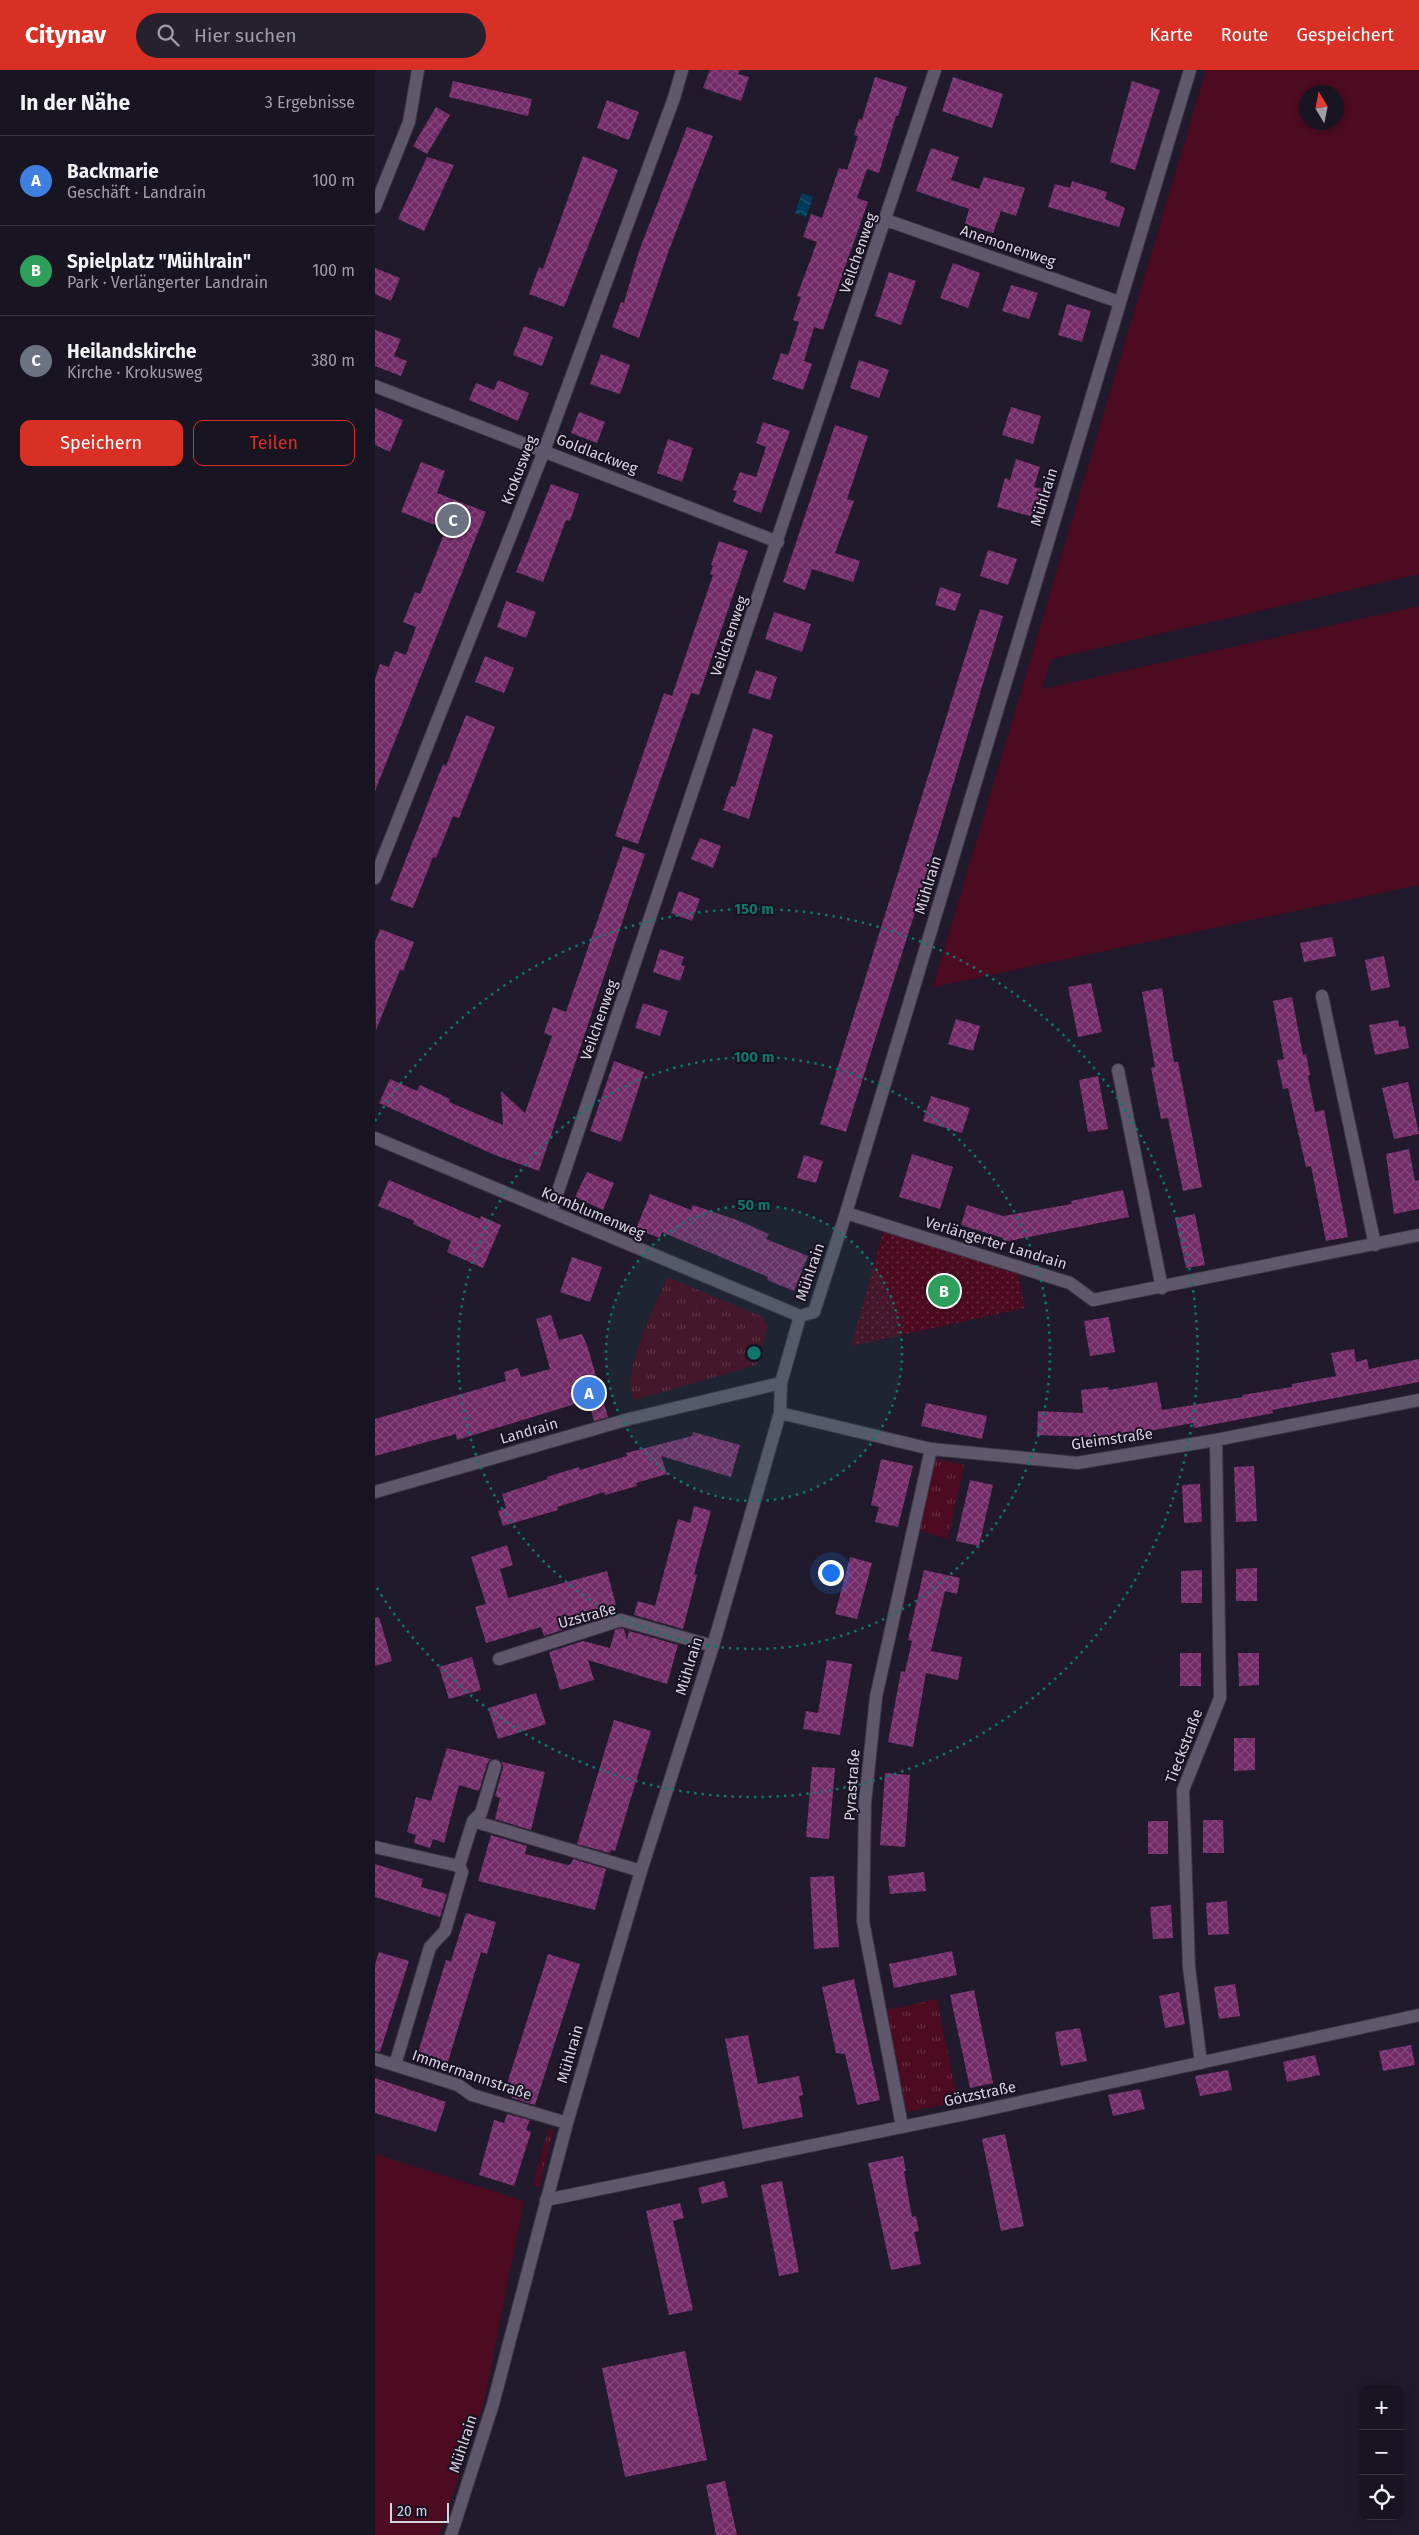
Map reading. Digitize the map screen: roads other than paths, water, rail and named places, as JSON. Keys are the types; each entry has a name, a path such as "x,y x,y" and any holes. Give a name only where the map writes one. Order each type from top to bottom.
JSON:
{"street":[{"path":"375,207 409,122 418,70"},
{"name":"Krokusweg","path":"375,878 544,451 674,98 682,70"},
{"name":"Veilchenweg","path":"551,1212 778,542 935,70"},
{"name":"Mühlrain","path":"451,2535 493,2404 567,2123 641,1871 713,1646 780,1413 781,1383 800,1316 814,1312 846,1213 1190,70"},
{"name":"Anemonenweg","path":"886,220 1119,302"},
{"name":"Goldlackweg","path":"375,386 778,542"},
{"path":"1322,996 1375,1245"},
{"path":"1118,1070 1162,1288"},
{"name":"Kornblumenweg","path":"375,1138 800,1316"},
{"name":"Verlängerter Landrain","path":"846,1213 1071,1283 1093,1300 1162,1288 1419,1235"},
{"name":"Landrain","path":"375,1492 629,1419 781,1383"},
{"name":"Gleimstraße","path":"780,1413 931,1449 1077,1463 1215,1440 1419,1400"},
{"name":"Tieckstraße","path":"1201,2063 1189,1967 1183,1790 1220,1698 1215,1440"},
{"name":"Pyrastraße","path":"902,2126 863,1921 865,1803 877,1697 931,1449"},
{"name":"Uzstraße","path":"499,1658 621,1620 713,1646"},
{"name":"Immermannstraße","path":"395,2065 430,1947 445,1931 462,1872 459,1866 473,1821 481,1813 495,1766"},
{"path":"473,1821 641,1871"},
{"path":"375,1847 459,1866"},
{"name":"Götzstraße","path":"546,2200 1201,2063 1419,2015"},
{"name":"Immermannstraße","path":"375,2059 458,2085 472,2095 567,2123"}],"water":[{"path":"802,193 813,197 806,217 795,213"}],"place":[{"name":"Heilandskirche","path":"453,520"},
{"name":"Spielplatz \"Mühlrain\"","path":"944,1291"},
{"name":"Backmarie","path":"589,1393"}]}
